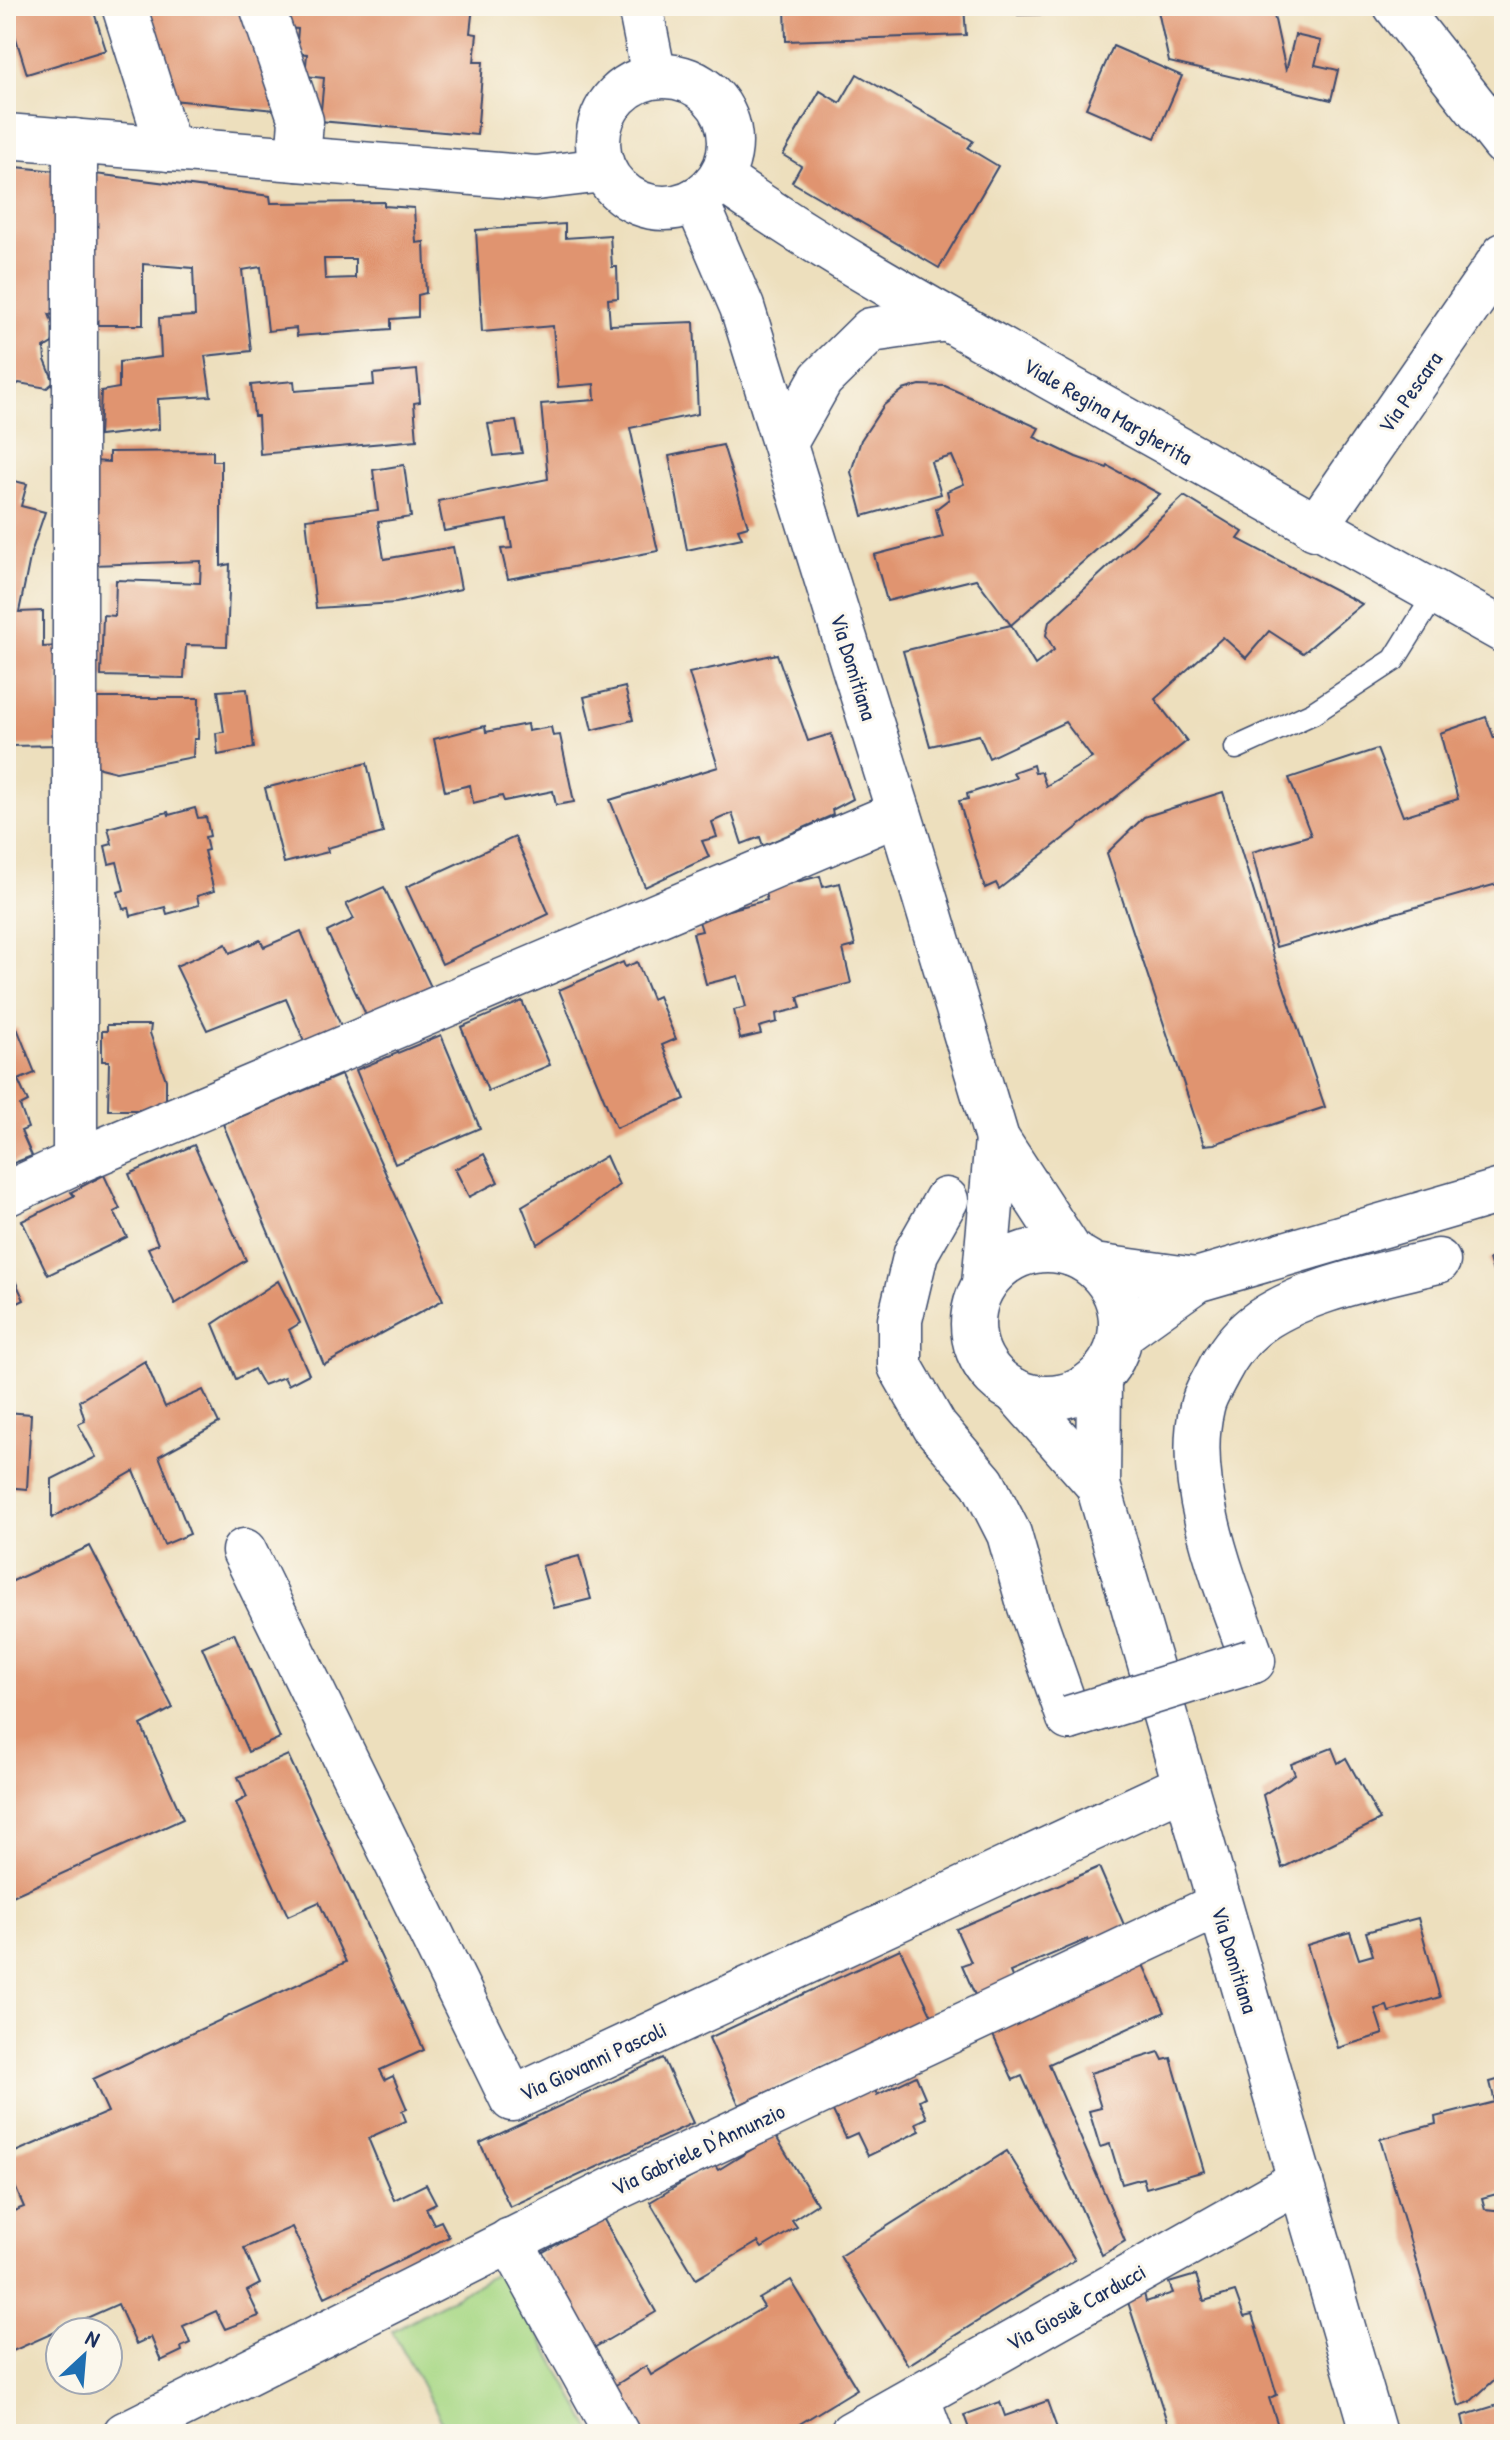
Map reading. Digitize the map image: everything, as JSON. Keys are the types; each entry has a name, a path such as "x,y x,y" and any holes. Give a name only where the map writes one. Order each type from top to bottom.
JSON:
{"street":[{"path":"124,6 169,149"},
{"path":"262,6 301,121 298,159"},
{"path":"640,6 654,76"},
{"path":"1396,6 1504,143"},
{"path":"654,76 673,76 692,81 708,91 728,123 731,142 728,161 708,189 675,208 654,208 633,201 616,188 603,170 598,150 598,129 605,110 617,94 635,82 654,76"},
{"path":"6,136 536,178 603,170"},
{"path":"75,141 75,1162"},
{"name":"Viale Regina Margherita","path":"708,189 752,201 947,319 1315,528 1504,631"},
{"name":"Via Domitiana","path":"708,189 997,1139 1083,1260"},
{"name":"Via Pescara","path":"1315,528 1504,255"},
{"path":"785,443 821,379 871,330 947,319"},
{"path":"6,1194 899,813"},
{"name":"Via Domitiana","path":"984,1284 997,1139"},
{"path":"1122,1333 1196,1280 1504,1190"},
{"path":"946,1200 916,1253 900,1320 900,1366 935,1427 983,1483 1009,1534 1029,1604 1069,1718 1253,1661 1221,1572 1202,1502 1198,1455 1202,1406 1225,1357 1254,1326 1296,1302 1359,1281 1438,1261"},
{"path":"1083,1260 1111,1285 1120,1308 1122,1333 1114,1358 1099,1378 1080,1391 1059,1398 1036,1397 1014,1390 994,1376 980,1355 973,1331 975,1307 984,1284 1001,1265 1023,1253 1047,1249 1083,1260 1196,1280"},
{"name":"Via Domitiana","path":"1099,1378 1098,1485 1374,2434"},
{"name":"Via Domitiana","path":"1014,1390 1098,1485"},
{"name":"Via Giovanni Pascoli","path":"244,1551 512,2099 1184,1786"},
{"name":"Via Gabriele D'Annunzio","path":"125,2434 191,2420 510,2240 1219,1905"},
{"name":"Via Giosuè Carducci","path":"851,2434 924,2415 1301,2180"},
{"path":"510,2240 617,2434"}],"lane":[{"path":"1236,748 1313,713 1394,660 1435,594"}],"green space":[{"path":"503,2270 594,2434 449,2434 392,2331"}],"building":[{"path":"6,6 92,6 106,50 27,74"},
{"path":"145,6 249,6 285,111 172,100"},
{"path":"289,6 473,6 470,33 477,34 474,62 483,62 477,135 320,121 324,78 305,76 307,54 296,53 298,29 287,28"},
{"path":"785,6 964,6 966,35 786,41"},
{"path":"1018,6 1090,6 1090,13 1018,15"},
{"path":"1157,6 1272,6 1286,71 1295,35 1321,41 1315,65 1338,70 1331,100 1169,62"},
{"path":"1113,46 1182,76 1155,138 1086,108"},
{"path":"857,74 973,141 968,148 998,166 939,268 792,182 801,166 783,155 820,91 840,103"},
{"path":"6,166 56,171 57,316 49,314 56,333 52,343 44,348 45,360 54,382 47,388 19,383 14,387 14,393 6,386"},
{"path":"95,174 270,196 271,203 384,202 384,206 414,208 416,243 424,242 426,293 418,295 418,317 391,319 391,329 297,336 296,328 268,331 261,267 242,270 251,351 205,356 211,396 158,399 159,429 99,436 101,391 119,388 119,362 161,357 159,318 195,316 193,268 143,264 143,325 95,325","holes":["324,259 355,259 355,278 325,279"]},
{"path":"565,224 565,238 610,235 612,267 617,267 618,298 608,299 610,325 694,322 698,414 630,428 658,551 508,579 501,549 512,548 507,520 444,531 438,501 548,479 541,404 595,400 594,384 558,387 553,326 482,332 476,230"},
{"path":"417,370 420,402 414,403 417,440 260,454 258,416 254,416 251,385 294,381 295,391 374,385 373,374"},
{"path":"920,385 945,386 1039,428 1034,437 1076,457 1108,466 1160,494 1011,625 976,579 887,601 874,555 943,537 936,509 949,499 947,491 964,484 952,456 931,462 941,494 863,516 851,472 861,440 884,405 903,390"},
{"path":"516,421 522,453 494,456 488,424"},
{"path":"723,445 748,526 738,529 742,538 687,550 669,456"},
{"path":"213,451 213,461 221,461 221,566 230,564 227,646 186,645 184,678 101,676 103,615 115,616 116,580 200,583 201,561 93,565 93,461 109,462 109,452"},
{"path":"404,465 411,517 378,522 384,559 453,547 461,589 396,603 316,608 306,519 378,510 373,470"},
{"path":"6,479 27,484 21,506 45,512 31,553 19,612 43,611 43,647 59,646 59,745 10,746 6,678"},
{"path":"1184,496 1243,532 1238,539 1362,604 1303,653 1269,631 1246,658 1223,637 1155,699 1187,741 999,889 996,883 985,888 959,801 968,799 967,794 1016,778 1013,772 1033,765 1035,773 1041,772 1046,786 1092,758 1065,722 989,758 979,735 930,746 903,651 1011,625 1035,665 1054,650 1046,635 1049,622"},
{"path":"777,654 808,741 831,734 853,799 832,810 833,815 763,846 760,837 742,844 732,813 712,822 717,837 702,841 709,857 645,887 610,800 718,767 689,673"},
{"path":"625,687 633,720 592,730 584,697"},
{"path":"247,689 254,748 218,755 216,733 224,732 218,691"},
{"path":"94,698 199,698 198,739 194,739 193,757 116,772 100,768 93,762"},
{"path":"1486,717 1494,738 1504,736 1504,882 1276,947 1252,852 1311,835 1289,778 1377,749 1403,816 1458,799 1440,733"},
{"path":"527,724 528,731 551,727 553,736 560,735 574,802 556,805 553,791 504,801 502,796 473,803 470,785 445,791 434,739 485,726 486,732"},
{"path":"367,763 383,833 284,863 265,788"},
{"path":"1223,792 1274,958 1325,1107 1204,1145 1107,853 1144,817"},
{"path":"195,808 198,818 206,817 210,836 205,837 208,850 204,851 214,891 197,896 199,905 167,914 165,907 131,916 129,908 123,909 118,892 124,890 117,862 109,864 105,846 112,844 108,828"},
{"path":"515,837 549,914 442,964 406,887"},
{"path":"820,876 823,887 840,883 855,946 843,949 851,983 798,997 801,1008 776,1014 777,1022 759,1027 761,1034 740,1039 734,1010 746,1007 738,976 706,984 693,933 702,931 698,918 767,900 764,890"},
{"path":"384,887 431,987 367,1017 327,932 354,919 346,904"},
{"path":"301,931 341,1026 304,1041 286,999 207,1030 176,966 226,944 230,953 260,940 264,947"},
{"path":"623,962 625,967 637,962 652,999 658,996 676,1039 662,1045 685,1099 616,1128 559,990"},
{"path":"522,1001 550,1065 488,1091 461,1027"},
{"path":"107,1025 151,1025 150,1033 166,1080 166,1106 156,1110 108,1110 109,1061 102,1061 102,1031 107,1031"},
{"path":"17,1028 35,1073 18,1080 28,1102 20,1106 28,1128 21,1131 32,1156 6,1166 6,1032"},
{"path":"441,1035 480,1128 395,1164 356,1070"},
{"path":"341,1075 443,1300 324,1365 223,1124"},
{"path":"194,1145 246,1260 175,1304 148,1248 158,1244 129,1174"},
{"path":"484,1154 498,1182 469,1197 455,1169"},
{"path":"606,1156 619,1185 537,1244 522,1206"},
{"path":"104,1175 120,1209 114,1212 127,1237 48,1275 22,1221 74,1196 71,1192"},
{"path":"1504,1254 1504,1304 1503,1304 1489,1259"},
{"path":"12,1274 24,1300 6,1309 6,1277"},
{"path":"278,1281 300,1323 289,1330 309,1374 288,1385 284,1377 263,1385 254,1369 236,1379 213,1324"},
{"path":"145,1361 165,1407 203,1390 219,1423 159,1456 190,1534 164,1545 134,1471 52,1518 52,1479 96,1457 78,1424 85,1421 79,1401"},
{"path":"6,1412 31,1414 27,1489 6,1487"},
{"path":"90,1546 173,1708 141,1725 183,1819 6,1899 6,1584"},
{"path":"579,1556 591,1599 554,1608 542,1566"},
{"path":"234,1633 280,1738 248,1752 202,1647"},
{"path":"1332,1748 1338,1763 1346,1758 1380,1820 1282,1868 1263,1795 1295,1774 1291,1764"},
{"path":"288,1755 424,2050 380,2070 385,2080 393,2076 407,2109 402,2111 406,2121 368,2138 394,2200 426,2184 436,2203 426,2208 434,2224 441,2221 449,2237 325,2297 292,2227 244,2248 260,2284 247,2291 259,2316 225,2329 216,2311 183,2326 190,2343 181,2347 182,2351 161,2361 151,2337 136,2344 118,2304 91,2316 44,2316 44,2337 6,2354 6,2214 24,2207 6,2166 6,2156 108,2112 93,2079 346,1962 319,1902 288,1916 236,1803 247,1797 238,1777"},
{"path":"1099,1867 1128,1934 1092,1949 1088,1939 1010,1972 1015,1984 977,2000 962,1965 971,1962 956,1929"},
{"path":"1418,1918 1440,1997 1389,2012 1387,2006 1375,2009 1383,2034 1338,2048 1307,1945 1350,1932 1359,1959 1373,1955 1366,1932"},
{"path":"900,1949 932,2016 739,2105 709,2038"},
{"path":"1140,1958 1165,2012 1049,2064 1125,2241 1102,2255 1022,2076 1013,2080 989,2026"},
{"path":"1159,2052 1163,2060 1171,2058 1204,2171 1146,2188 1143,2178 1122,2184 1110,2144 1100,2147 1089,2111 1101,2108 1090,2073"},
{"path":"663,2058 693,2123 510,2207 480,2143"},
{"path":"916,2076 925,2097 919,2100 927,2118 916,2123 920,2131 868,2156 857,2133 846,2138 830,2105 873,2085 877,2095"},
{"path":"1504,2078 1504,2192 1482,2198 1485,2209 1504,2211 1504,2371 1470,2402 1459,2406 1380,2139 1436,2124 1435,2117 1495,2102 1490,2082"},
{"path":"775,2135 817,2204 792,2220 797,2227 762,2248 758,2242 696,2279 650,2202 714,2164 718,2170"},
{"path":"1007,2151 1075,2260 908,2365 840,2256"},
{"path":"603,2218 656,2312 592,2349 538,2255"},
{"path":"1196,2275 1204,2301 1235,2292 1244,2317 1252,2315 1277,2395 1269,2398 1280,2432 1277,2434 1171,2434 1127,2299 1144,2293 1146,2302 1173,2293 1169,2283"},
{"path":"791,2280 857,2389 783,2434 640,2434 611,2388 646,2366 651,2375 764,2307 759,2299"},
{"path":"1047,2401 1059,2434 971,2434 964,2415 1000,2402 1005,2416"},
{"path":"1504,2403 1504,2434 1466,2434 1462,2416"}]}
